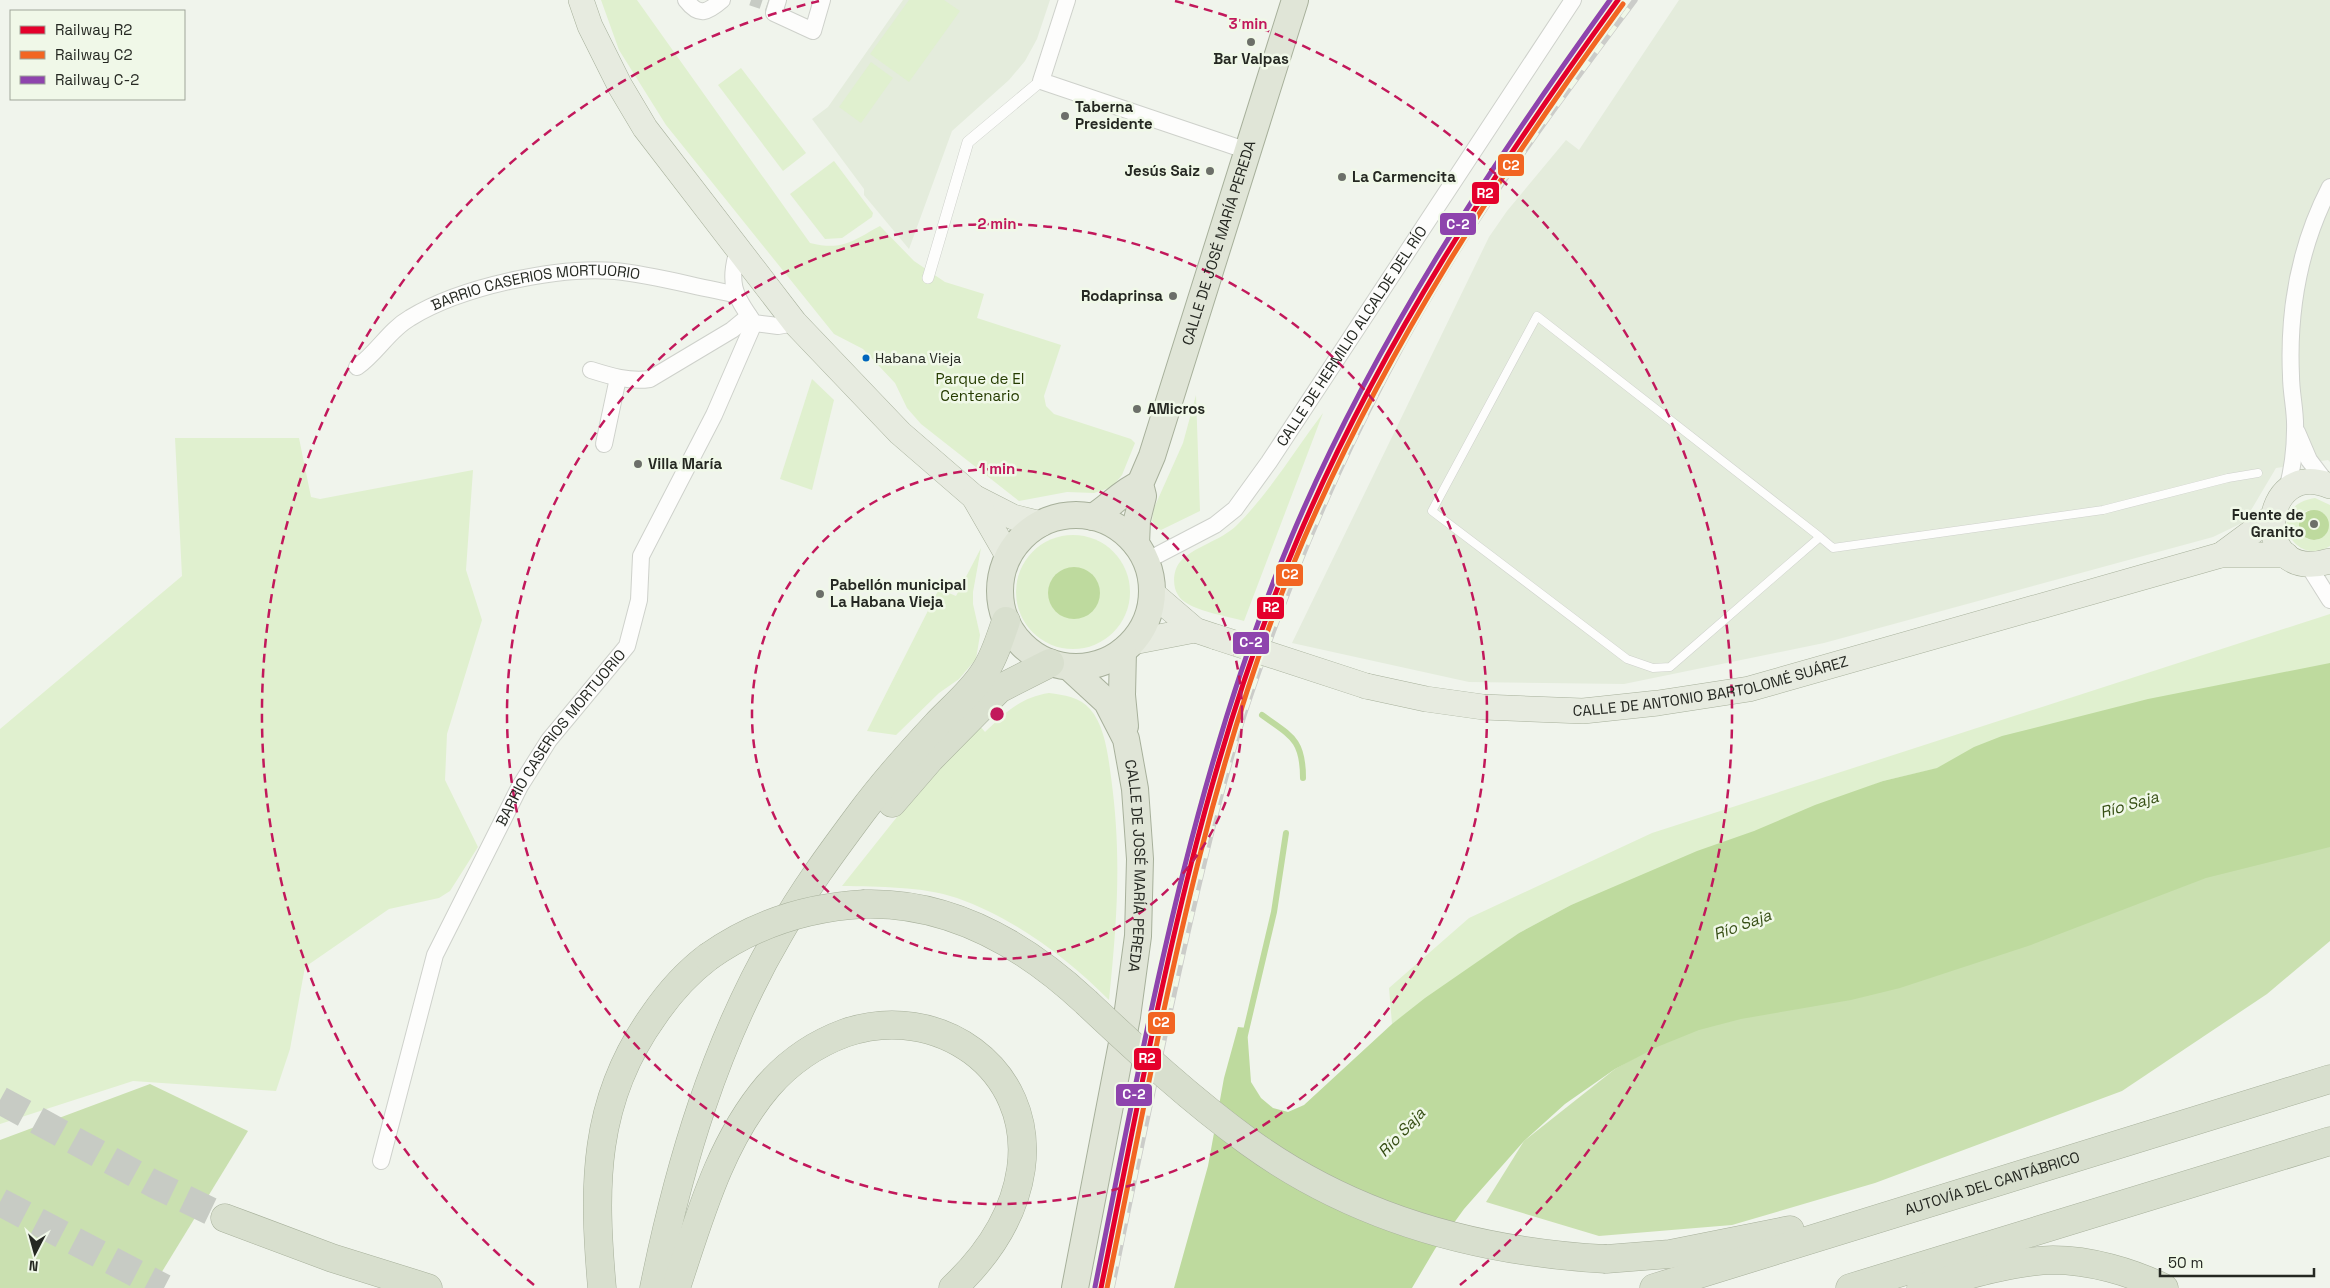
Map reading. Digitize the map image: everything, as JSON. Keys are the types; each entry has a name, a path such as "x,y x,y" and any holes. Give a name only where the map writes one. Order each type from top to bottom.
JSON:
{"highway":[{"name":"CALLE DE JOSÉ MARÍA PEREDA","path":"1141,552 1137,520 1143,496 1140,484 1152,456 1295,0"},
{"path":"1093,517 1116,502 1129,489 1140,484"},
{"path":"672,1288 696,1168 713,1116 770,990 801,932 857,848 930,758 999,689 1060,665 1094,665 1128,646 1148,616 1152,593 1151,576 1141,552 1112,524 1093,517 1061,517 1041,524 1022,538 1008,556 1000,588 1006,621 1024,646 1060,665"},
{"path":"654,1288 673,1202 696,1120 718,1058 779,934 816,875 877,792 909,753 985,672 1006,621"},
{"name":"CALLE DE JOSÉ MARÍA PEREDA","path":"1074,1288 1120,1058 1138,936 1140,835 1135,789 1126,739 1122,695 1128,646"},
{"name":"CALLE DE JOSÉ MARÍA PEREDA","path":"1060,665 1107,702 1126,739"},
{"path":"602,1288 597,1228 597,1185 600,1144 615,1085 626,1057 661,1004 708,957 743,935 784,918 833,906 865,904 924,909 977,926 1035,960 1086,1002 1217,1118 1279,1162 1330,1190 1386,1216 1451,1237 1533,1253 1606,1259 1670,1254 1799,1228 2218,1113"},
{"path":"676,1288 725,1154 735,1133 768,1086 807,1051 835,1037 858,1029 904,1024 927,1028 969,1048 988,1065 1005,1086 1020,1122 1021,1169 1005,1222 992,1245 972,1270 953,1288"},
{"name":"AUTOVÍA DEL CANTÁBRICO","path":"1654,1288 2330,1080"},
{"path":"1850,1288 2330,1141"},
{"path":"225,1218 290,1243 428,1288"},
{"path":"1921,1288 2028,1263 2053,1260 2105,1267 2164,1288"}],"main road":[{"path":"581,0 590,26 620,86 645,128 687,184 739,247 795,322 900,433 974,497 1013,517 1041,524"},
{"path":"2308,560 2274,538 2271,518 2276,504 2287,490 2306,483 2329,486"},
{"path":"974,497 1008,556"},
{"name":"CALLE DE ANTONIO BARTOLOMÉ SUÁREZ","path":"2221,556 2271,518"},
{"name":"CALLE DE ANTONIO BARTOLOMÉ SUÁREZ","path":"1152,593 1205,634 1366,686 1426,699 1483,707 1583,710 1667,702 1749,689 2221,556 2308,560"},
{"name":"CALLE DE ANTONIO BARTOLOMÉ SUÁREZ","path":"1128,646 1205,634"}],"street":[{"path":"686,0 692,9 699,12 708,10 722,0"},
{"path":"778,0 774,13 813,31 822,0"},
{"path":"928,278 968,142 1041,81 1066,0"},
{"name":"CALLE DE HERMILIO ALCALDE DEL RÍO","path":"1141,552 1215,525 1225,518 1246,496 1332,369 1573,0"},
{"path":"1041,81 1248,151"},
{"path":"2287,490 2292,467 2296,429 2290,358 2295,297 2306,245 2330,187"},
{"path":"739,247 732,266 735,294 752,319 778,326 795,322"},
{"name":"BARRIO CASERIOS MORTUORIO","path":"358,367 408,318 429,307 492,285 538,275 582,270 616,272 735,294"},
{"path":"590,370 618,378 639,381 650,379 752,319"},
{"name":"BARRIO CASERIOS MORTUORIO","path":"381,1161 435,955 520,786 549,740 628,646 639,600 641,556 714,415 752,319"},
{"path":"604,444 618,378"},
{"path":"2296,429 2309,460 2329,486"},
{"path":"2308,560 2330,600"}],"lane":[{"path":"1820,537 1670,667 1662,668 1645,666 1627,659 1432,510 1537,316 1820,537 1833,548 2103,510 2228,478 2258,473"}],"shaded area":[{"path":"903,0 1050,0 1037,39 1025,61 1009,80 952,131 909,249 864,195 864,189 812,119 828,107"},
{"path":"1679,0 2330,0 2330,462 2328,460 2276,468 2244,522 2213,537 1824,643 1624,684 1469,682 1292,643 1489,237 1507,211 1566,140 1579,150"},
{"path":"2330,825 2330,941 2267,994 2122,1091 1875,1183 1732,1225 1599,1236 1486,1202 1524,1141 1615,1069 1744,996"},
{"path":"150,1084 248,1131 152,1288 0,1288 0,1140"}],"green space":[{"name":"Parque de El Centenario","path":"601,0 637,0 810,243 831,246 839,245 854,240 880,226 914,261 945,282 984,294 977,318 1061,345 1044,396 1046,406 1054,414 1131,439 1135,443 1122,475 1112,487 1094,493 1067,492 1019,501 921,424 907,408 895,383 863,349 834,334 666,125 619,50"},
{"path":"909,0 944,0 960,11 909,82 870,54"},
{"path":"871,62 893,78 861,123 839,107"},
{"path":"741,68 806,153 783,171 718,85"},
{"path":"834,161 873,213 872,217 842,238 825,239 790,194"},
{"path":"812,379 834,400 812,490 780,479"},
{"path":"1196,395 1200,511 1161,530 1152,521 1154,508 1183,443"},
{"path":"1323,413 1244,621 1218,615 1189,605 1182,600 1176,591 1174,583 1176,569 1180,562 1192,552 1230,531 1237,525 1271,485"},
{"path":"175,438 299,438 311,497 320,499 473,470 466,570 482,620 447,734 445,780 478,847 450,891 439,898 389,909 305,967 290,1049 276,1091 133,1081 0,1124 0,729 182,576"},
{"path":"2315,498 2330,505 2330,546 2316,551 2309,551 2293,541 2286,527 2289,515 2294,507 2303,501","holes":["2309,510 2328,521 2328,530 2317,540 2307,539 2299,521 2304,512"]},
{"path":"1073,535 1095,539 1114,551 1126,570 1130,592 1126,614 1114,633 1095,645 1073,649 1051,645 1032,633 1020,614 1016,592 1020,570 1032,551 1051,539"},
{"path":"981,548 973,592 973,604 980,635 976,659 959,679 939,693 896,735 867,731 939,589 956,596"},
{"path":"2330,614 2330,676 1883,781 1571,905 1519,933 1392,1024 1389,988 1469,918 1652,833"},
{"path":"1049,693 1071,697 1086,705 1099,724 1107,750 1114,806 1117,861 1116,916 1109,1000 1075,969 1038,940 999,916 978,906 957,898 929,891 842,886 916,793 980,726 985,732 1007,712 1022,702"}],"water":[{"path":"2314,510 2325,514 2329,525 2325,536 2314,540 2303,536 2299,525 2303,514"},
{"path":"1069,567 1079,567 1093,574 1100,588 1100,598 1093,612 1079,619 1069,619 1059,615 1052,608 1048,598 1048,588 1052,578 1059,571"},
{"name":"Río Saja","path":"2330,663 2330,847 2206,878 2031,945 1900,988 1851,1000 1741,1019 1699,1030 1657,1047 1615,1069 1565,1104 1524,1141 1464,1209 1435,1249 1412,1288 1174,1288 1208,1166 1224,1078 1238,1027 1247,1028 1251,1082 1261,1098 1273,1108 1288,1112 1304,1105 1392,1024 1425,998 1519,933 1571,905 1697,851 1754,831 1815,805 1883,781 1937,768 1974,747 2002,736 2148,699"}],"waterway":[{"path":"1262,715 1288,734 1298,746 1301,755 1303,778"},
{"path":"1245,1035 1274,912 1286,833"}],"tunnel":[{"path":"751,0 775,8"},
{"path":"0,1100 154,1184 225,1218"},
{"path":"0,1202 164,1288"}],"railway":[{"path":"1112,1288 1171,1007 1217,811 1246,709 1268,646 1317,521 1374,399 1439,281 1513,167 1635,0"}],"rail line":[{"name":"C-2","path":"1095,1287 1153,1002 1198,813 1225,720 1256,628 1291,538 1323,466 1358,396 1435,260 1520,128 1610,0"},
{"name":"R2","path":"1101,1288 1159,1003 1204,813 1231,720 1262,628 1298,538 1330,466 1365,396 1443,260 1484,194 1618,0"},
{"name":"C2","path":"1107,1288 1165,1004 1210,815 1237,722 1268,631 1303,541 1336,469 1408,331 1490,197 1577,68 1623,4"}],"place":[{"name":"Bar Valpas","path":"1251,42"},
{"name":"Taberna Presidente","path":"1065,116"},
{"name":"Jesús Saiz","path":"1210,171"},
{"name":"La Carmencita","path":"1342,177"},
{"name":"Rodaprinsa","path":"1173,296"},
{"name":"Habana Vieja","path":"866,358"},
{"name":"AMicros","path":"1137,409"},
{"name":"Villa María","path":"638,464"},
{"name":"Fuente de Granito","path":"2314,524"},
{"name":"Pabellón municipal La Habana Vieja","path":"820,594"}]}
